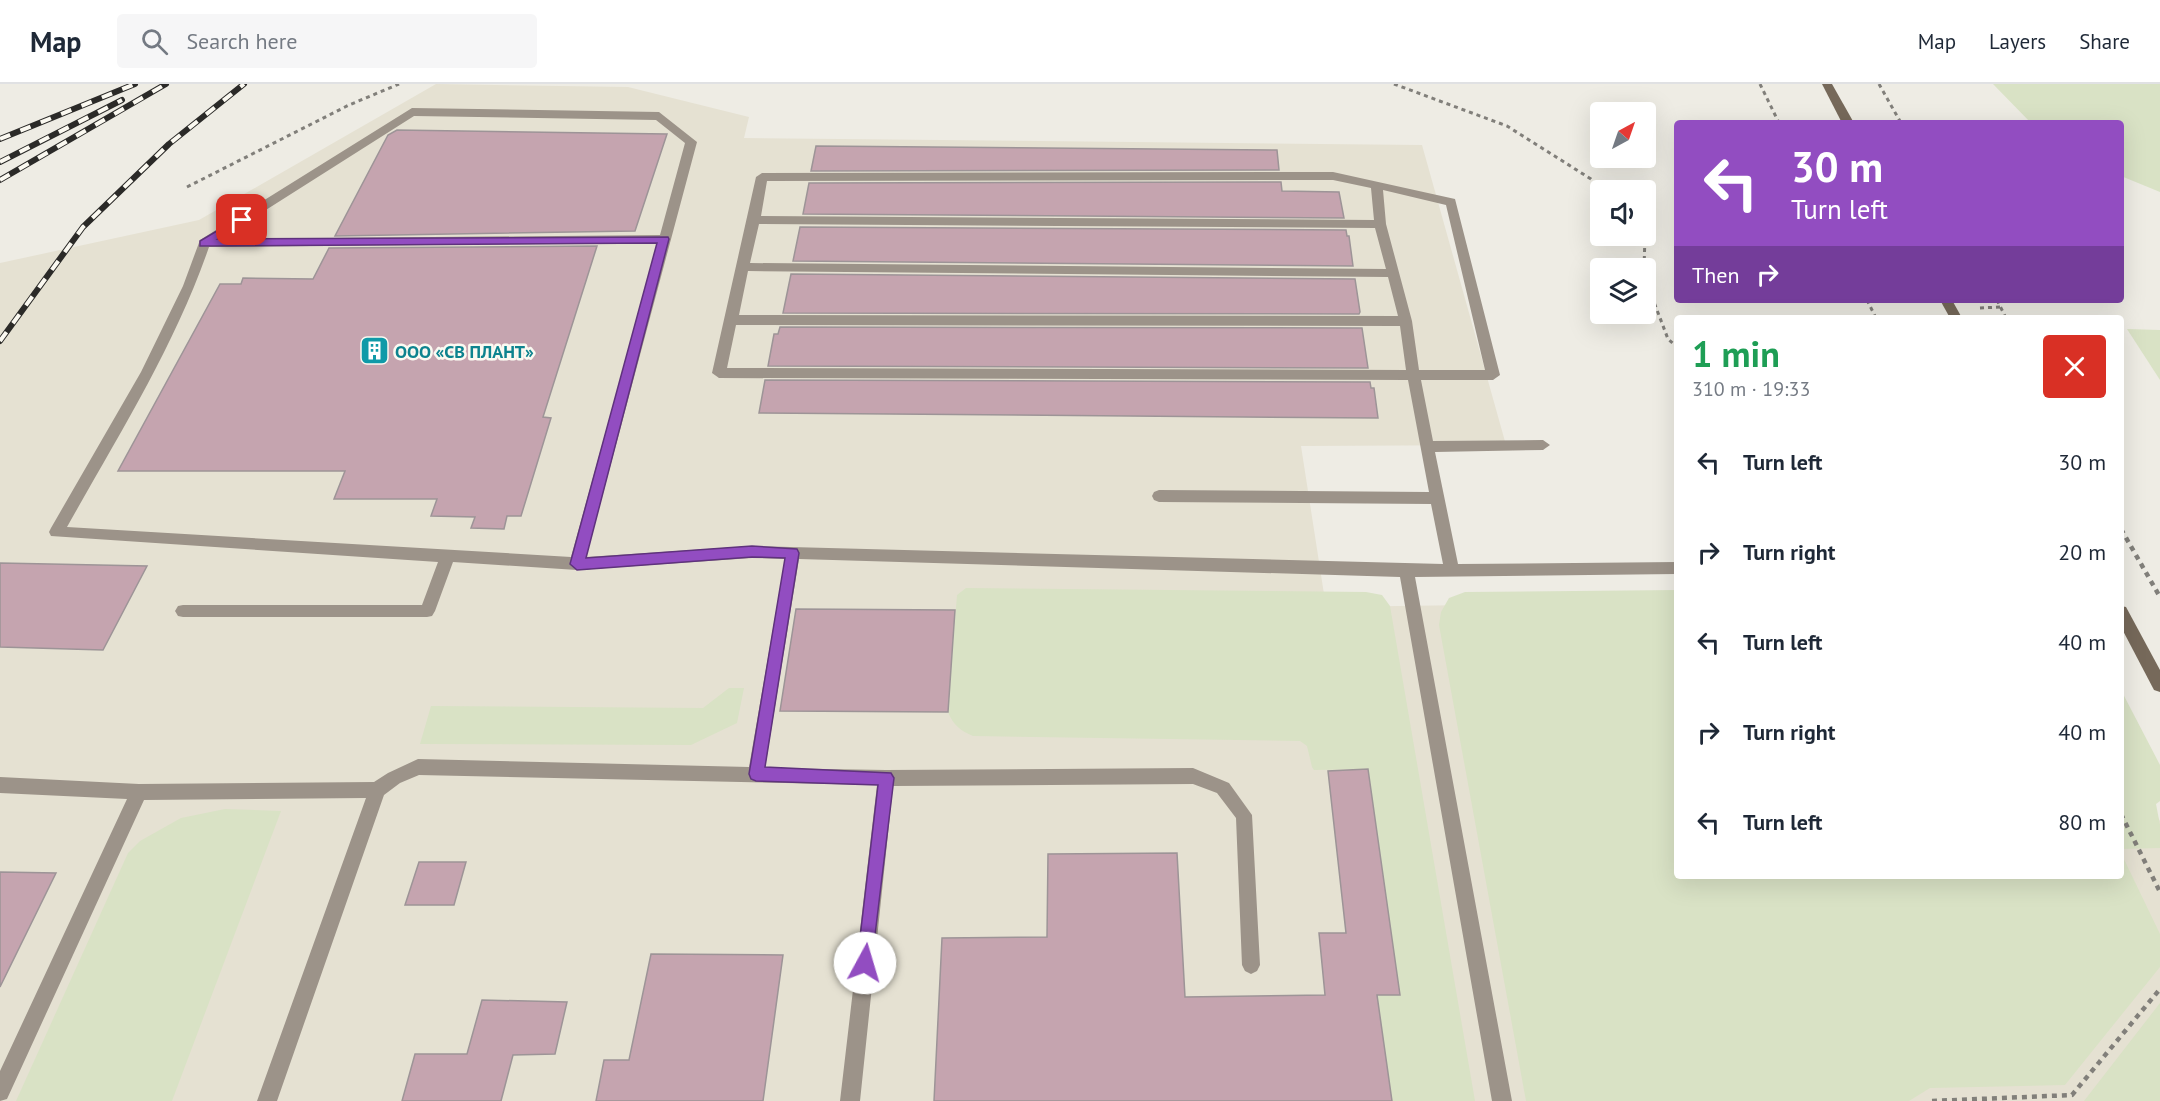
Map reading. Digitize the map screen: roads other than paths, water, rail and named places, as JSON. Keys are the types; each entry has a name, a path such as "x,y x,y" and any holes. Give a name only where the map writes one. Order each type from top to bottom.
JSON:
{"main road":[{"path":"1827,84 1846,120"},
{"path":"2124,618 2160,685"}],"lane":[{"path":"577,564 691,142 659,116 412,112 204,243 189,286 147,373 56,532 577,564 752,552 1452,572 1674,568"},
{"path":"1333,176 1377,185 1451,202 1493,375 719,373 762,177 1333,176"},
{"path":"1377,185 1380,224 1406,321 1413,373 1452,572"},
{"path":"754,220 1380,224"},
{"path":"204,243 664,239"},
{"path":"744,267 1392,273"},
{"path":"731,320 1406,321"},
{"path":"1428,447 1543,445"},
{"path":"1159,496 1438,498"},
{"path":"756,774 793,553"},
{"path":"183,611 427,611 448,556"},
{"path":"1406,571 1502,1101"},
{"path":"0,785 139,792 377,790 394,778 418,767 886,778 1193,776 1223,788 1244,815 1251,965"},
{"path":"849,1101 886,778"},
{"path":"267,1101 377,790"},
{"path":"0,1092 139,792"}],"railway":[{"path":"0,139 135,84"},
{"path":"0,180 166,84"},
{"path":"0,341 83,227 169,144 244,84"},
{"path":"0,162 122,100"}],"place":[{"name":"ООО «СВ ПЛАНТ»","path":"374,351"}]}
